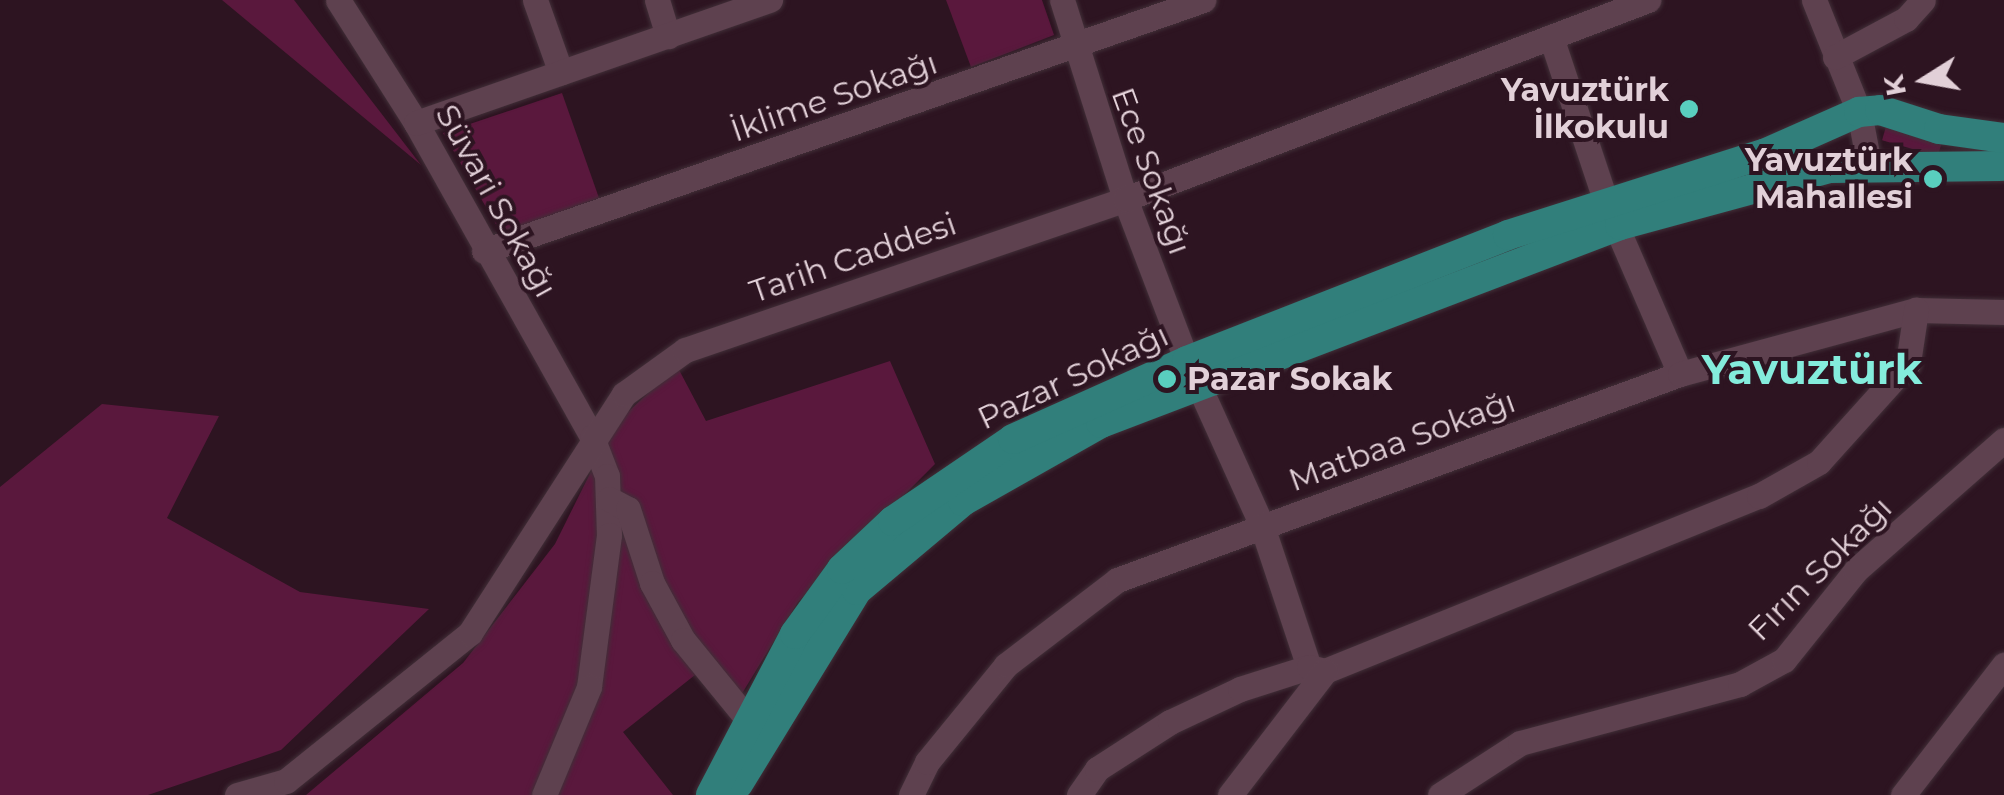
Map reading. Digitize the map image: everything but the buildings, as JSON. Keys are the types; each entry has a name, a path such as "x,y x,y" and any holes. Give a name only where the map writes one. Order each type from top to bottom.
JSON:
{"main road":[{"path":"1858,112 1880,110 2004,138"},
{"name":"Pazar Sokağı","path":"711,795 818,601 893,521 1013,439 1613,215 1858,112"},
{"name":"Pazar Sokağı","path":"1613,215 1830,168 1869,164 2004,166"},
{"name":"Pazar Sokağı","path":"731,795 831,623 883,566 963,501 1029,460 1192,372"}],"street":[{"path":"535,0 561,73"},
{"path":"656,0 668,36"},
{"path":"416,124 770,0"},
{"name":"Ece Sokağı","path":"1062,0 1074,50 1124,199 1192,372 1262,526 1317,669"},
{"name":"İklime Sokağı","path":"484,252 1074,50 1204,0"},
{"name":"Tarih Caddesi","path":"238,795 286,781 470,634 592,437 624,394 685,350 1124,199 1648,0"},
{"path":"1814,0 1858,112 1869,164"},
{"path":"1836,57 1906,18 1923,0"},
{"name":"Süvari Sokağı","path":"352,4 484,252 592,437 609,500"},
{"path":"1551,37 1613,215 1680,374"},
{"path":"1079,795 1098,769 1170,722 1240,688 1317,669 1759,496 1819,462 1908,363 1916,310"},
{"name":"Matbaa Sokağı","path":"911,795 927,762 1006,664 1117,580 1680,374 1916,310 2004,312"},
{"name":"Fırın Sokağı","path":"1440,795 1520,743 1740,684 1784,660 1856,570 2004,440"},
{"path":"544,795 589,687 609,500 628,509 652,583 684,640 749,721"},
{"path":"1937,795 1910,786 2004,666"},
{"path":"1230,795 1317,669"}],"shaded area":[{"path":"222,0 294,0 421,165"},
{"path":"946,0 1042,0 1054,35 971,67"},
{"path":"562,93 599,198 501,233 443,133"},
{"path":"1887,123 1943,139 1938,156 1882,140"},
{"path":"890,361 935,464 798,602 735,705 695,675 623,732 673,795 306,795 463,663 555,544 614,425 677,366 706,421"},
{"path":"102,404 219,416 167,518 300,592 429,609 281,750 148,795 0,795 0,487"}],"place":[{"name":"Yavuztürk İlkokulu","path":"1689,109"},
{"name":"Yavuztürk Mahallesi","path":"1933,179"},
{"name":"Pazar Sokak","path":"1167,379"}],"district":[{"name":"Yavuztürk","path":"1812,369"}]}
